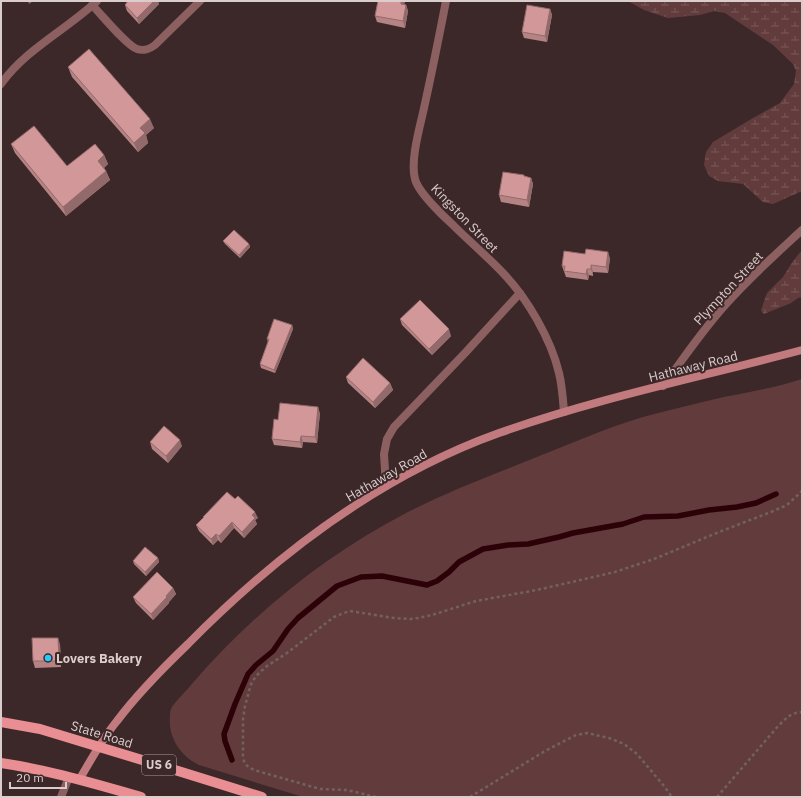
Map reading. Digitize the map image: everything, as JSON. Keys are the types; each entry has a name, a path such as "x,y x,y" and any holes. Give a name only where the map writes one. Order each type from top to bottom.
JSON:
{"main road":[{"name":"Hathaway Road","path":"80,780 115,722 164,667 230,603 280,559 305,540 386,486 465,447 498,434 564,412 802,350"},
{"name":"State Road","path":"1,722 40,729 262,797"},
{"path":"1,763 69,777 141,797"}],"street":[{"path":"1,84 24,58 95,3 130,45 138,49 149,49 200,1"},
{"name":"Kingston Street","path":"446,1 417,140 414,163 415,180 441,213 503,273 520,292 537,320 555,359 560,379 564,412"},
{"name":"Plympton Street","path":"663,386 726,303 754,274 802,230"},
{"path":"386,486 384,454 387,439 394,427 462,356 520,292"},
{"path":"62,797 69,777"}],"path":[{"path":"376,797 347,790 320,789 254,770 244,762 243,719 251,684 256,676 267,666 287,653 334,617 350,612 394,618 418,618 476,601 537,590 615,572 654,559 771,512 787,505 802,491"},
{"path":"717,797 789,715 802,712"},
{"path":"470,797 546,751 576,735 587,733 609,738 624,744 633,750 672,797"}],"green space":[{"path":"628,1 802,1 802,191 773,204 763,202 743,184 718,181 709,176 704,165 706,152 713,142 780,103 794,84 796,71 793,64 773,45 725,13 714,11 700,15 668,18 644,10"},
{"path":"802,250 802,297 764,314 761,310 767,293 783,277"},
{"path":"802,379 802,797 303,797 199,765 187,757 177,746 171,732 171,709 214,659 264,611 290,589 346,548 376,530 406,513 451,492 613,427 673,409 773,387"}],"building":[{"path":"128,1 154,1 137,18 125,5"},
{"path":"378,1 401,1 401,4 406,5 403,21 375,16"},
{"path":"527,5 550,9 545,36 522,32"},
{"path":"89,49 150,119 140,128 145,133 134,143 68,67"},
{"path":"34,126 67,166 95,144 104,155 98,161 106,171 63,207 11,144"},
{"path":"503,172 524,175 531,178 527,200 499,195"},
{"path":"234,230 249,244 239,255 223,241"},
{"path":"586,249 608,252 606,267 591,265 591,269 587,269 586,274 564,271 565,266 562,266 564,251 585,254"},
{"path":"420,300 449,329 429,349 400,319"},
{"path":"274,319 292,325 274,370 260,364"},
{"path":"363,358 390,383 373,402 346,377"},
{"path":"280,403 318,407 315,437 301,436 300,442 272,439 274,419 278,420"},
{"path":"164,426 180,440 166,456 150,442"},
{"path":"227,492 235,499 238,496 255,512 252,515 255,518 242,532 232,522 219,536 216,534 211,539 196,525"},
{"path":"145,547 158,558 145,572 133,561"},
{"path":"157,572 173,588 166,596 167,597 151,614 133,597"},
{"path":"32,638 58,638 59,661 33,661"}],"waterway":[{"path":"232,760 224,734 248,674 256,665 273,651 288,629 298,618 337,586 361,577 382,576 427,585 437,581 459,562 483,549 508,545 528,544 573,533 623,524 644,517 678,516 709,510 737,507 756,503 776,494"}],"place":[{"name":"Lovers Bakery","path":"48,658"}]}
